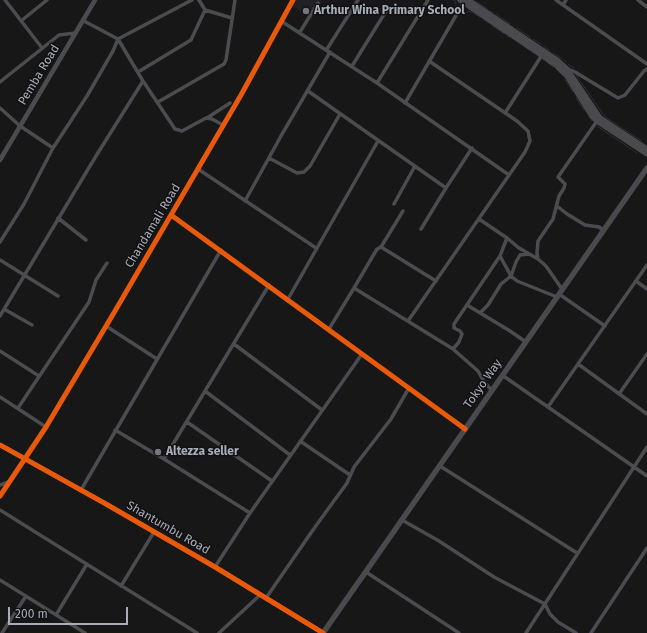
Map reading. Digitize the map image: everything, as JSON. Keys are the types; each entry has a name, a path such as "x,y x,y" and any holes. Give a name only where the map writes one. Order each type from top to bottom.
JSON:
{"main road":[{"path":"464,1 565,70 592,116 597,121 639,149 647,159"},
{"path":"464,1 545,51 565,70 600,118 647,150"},
{"path":"639,149 647,150"},
{"name":"Tokyo Way","path":"323,633 647,168"}],"street":[{"path":"5,0 42,48"},
{"path":"21,21 47,0"},
{"name":"Pemba Road","path":"0,160 84,21 95,0"},
{"path":"0,242 24,204 53,148 87,96 113,51 118,39 192,0"},
{"path":"199,0 205,10 232,18"},
{"path":"158,102 224,64 235,0"},
{"name":"Chandamali Road","path":"0,496 46,427 106,326 223,126 293,0"},
{"path":"245,201 358,0"},
{"path":"377,83 428,0"},
{"path":"556,0 647,64"},
{"path":"563,5 566,0"},
{"path":"638,0 647,7"},
{"path":"405,103 464,1"},
{"path":"300,32 318,3"},
{"path":"352,66 388,8"},
{"path":"138,72 191,40 205,10"},
{"path":"84,21 118,39 143,81 175,128 179,131 182,131 206,118 230,103"},
{"path":"281,21 352,66 509,174"},
{"path":"0,82 62,34 76,33"},
{"path":"505,113 542,55"},
{"path":"408,321 528,146 530,136 524,127 429,61"},
{"path":"565,70 575,72 618,98 625,95 647,69"},
{"path":"0,316 58,218 143,81"},
{"path":"308,91 446,188"},
{"path":"0,108 20,126 53,148"},
{"path":"269,158 297,173 304,172 310,166 340,114"},
{"path":"206,118 212,119 223,126"},
{"path":"538,259 538,241 553,219 565,184 558,177 597,121"},
{"path":"288,299 378,140"},
{"path":"420,229 472,148"},
{"path":"394,204 414,166"},
{"path":"198,169 316,248"},
{"path":"557,206 567,214 585,224 599,227 604,230"},
{"path":"329,329 377,249 381,247 403,211"},
{"path":"171,215 465,429"},
{"path":"58,218 86,240"},
{"path":"479,219 546,266 559,293"},
{"path":"453,349 459,342 462,334 453,326 500,256 507,238"},
{"path":"381,247 436,281"},
{"path":"81,490 221,250"},
{"path":"480,313 488,305 501,284 511,276 520,255 530,254"},
{"path":"500,256 511,276 517,281 529,287 559,293 605,326"},
{"path":"0,260 58,296"},
{"path":"18,408 89,302 96,280 106,263"},
{"path":"548,408 647,265"},
{"path":"636,281 647,289"},
{"path":"164,459 269,285"},
{"path":"354,288 453,349 478,371 492,391"},
{"path":"468,305 526,342"},
{"path":"4,309 32,325"},
{"path":"106,326 157,359"},
{"path":"234,344 322,410"},
{"path":"0,351 39,376"},
{"path":"215,567 272,481 362,354"},
{"path":"619,394 647,354"},
{"path":"578,364 647,414"},
{"path":"502,375 647,476"},
{"path":"266,598 347,483 354,467 393,416 409,388"},
{"path":"205,391 290,455"},
{"path":"0,397 46,427"},
{"path":"187,422 272,481"},
{"path":"115,430 250,513"},
{"path":"300,441 350,475"},
{"name":"Shantumbu Road","path":"0,445 215,567 323,633"},
{"path":"526,633 647,447"},
{"path":"440,466 578,553"},
{"path":"0,485 9,482"},
{"path":"0,510 197,633"},
{"path":"402,520 439,541 489,574 545,604 550,614 558,622 576,633"},
{"path":"122,586 154,532"},
{"path":"591,633 647,548"},
{"path":"56,615 87,564"},
{"path":"366,572 459,633"},
{"path":"0,580 84,633"},
{"path":"219,633 260,595"},
{"path":"2,633 26,596"}],"shaded area":[{"name":"Arthur Wina Primary School","path":"295,0 322,0 320,3 317,1 308,16 292,6"}],"waterway":[{"path":"453,0 455,1 457,8"},
{"path":"475,1 488,9"},
{"path":"465,13 470,11 480,17"},
{"path":"496,14 510,24"},
{"path":"484,20 489,23"},
{"path":"492,26 505,34"},
{"path":"517,28 530,37"},
{"path":"533,39 541,44"},
{"path":"544,46 549,50"},
{"path":"554,53 562,59"},
{"path":"548,63 553,67"},
{"path":"568,64 574,68"},
{"path":"556,69 562,74"},
{"path":"576,75 605,117 642,141"},
{"path":"565,80 573,92"},
{"path":"576,98 585,111"},
{"path":"588,115 592,121"},
{"path":"597,126 637,153"}],"cycle path":[{"path":"0,496 46,427 115,311 241,95 293,0"},
{"path":"171,215 465,429"},
{"path":"0,445 215,567 323,633"}],"place":[{"name":"Arthur Wina Primary School","path":"306,11"},
{"name":"Altezza seller","path":"158,452"}]}
